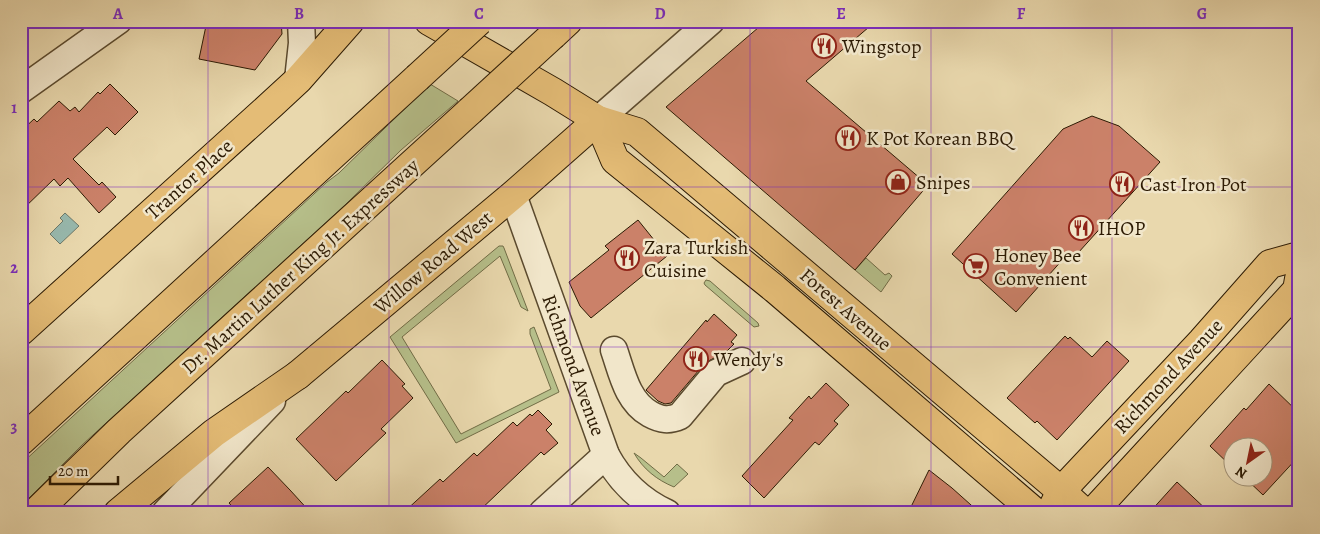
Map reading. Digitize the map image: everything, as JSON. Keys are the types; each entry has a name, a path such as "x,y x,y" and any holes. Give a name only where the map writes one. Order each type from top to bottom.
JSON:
{"main road":[{"name":"Trantor Place","path":"21,331 298,80 350,21"},
{"name":"Forest Avenue","path":"429,21 598,120 637,132 1056,502 1085,513"},
{"path":"21,441 479,21"},
{"name":"Dr. Martin Luther King Jr. Expressway","path":"35,513 119,431 560,28"},
{"name":"Forest Avenue","path":"598,120 615,160 775,289 1036,513"},
{"name":"Willow Road West","path":"298,374 513,195 598,120"},
{"name":"Richmond Avenue","path":"1056,502 1270,264 1299,256"},
{"name":"Richmond Avenue","path":"1092,513 1297,290 1299,279"},
{"path":"118,513 214,433 298,374"}],"street":[{"path":"21,90 118,21"},
{"path":"298,80 302,43 301,21"},
{"name":"Willow Road West","path":"598,120 711,21"},
{"name":"Richmond Avenue","path":"513,195 606,454 614,470 626,485 640,497 667,513"},
{"path":"614,350 628,390 634,400 644,410 664,420 680,416 716,373 742,361"},
{"name":"Willow Road West","path":"173,510 298,374"},
{"path":"542,513 606,454"}],"green space":[{"path":"430,84 458,101 401,150 345,205 82,445 21,506 21,464 339,173"},
{"path":"499,246 504,248 528,311 521,307 500,256 402,337 461,434 551,389 530,334 530,329 534,327 559,392 456,443 390,337"},
{"path":"866,258 885,275 889,273 892,276 881,292 855,270"},
{"path":"706,280 710,281 758,323 759,326 754,327 705,285"},
{"path":"634,453 664,477 677,464 688,474 674,487 651,473"}],"water":[{"path":"65,213 79,226 60,244 50,234 63,221 60,218"}],"building":[{"path":"207,21 281,21 282,34 255,70 199,59"},
{"path":"766,21 876,21 806,81 928,185 855,270 666,107"},
{"path":"110,84 138,112 115,135 107,127 73,159 99,185 102,182 116,197 99,213 68,178 60,186 54,179 21,211 21,131 34,119 37,122 59,101 70,111 75,107 79,112 98,92 100,94"},
{"path":"1092,116 1119,126 1160,162 1069,263 1064,258 1016,312 952,254 1063,129"},
{"path":"638,220 667,256 591,318 580,306 569,282 609,250 605,246"},
{"name":"Wendy's","path":"714,314 737,335 731,342 734,344 727,351 705,363 671,403 665,404 658,401 646,390 706,320 707,322"},
{"path":"1065,336 1068,339 1070,337 1092,357 1107,341 1129,361 1057,440 1037,421 1035,423 1007,398"},
{"path":"382,360 405,384 402,386 413,398 381,429 386,433 336,481 296,439 346,391 348,393"},
{"path":"826,383 849,405 834,421 838,424 819,445 815,442 764,498 742,476 793,420 789,418 809,396 811,399"},
{"path":"1269,384 1299,413 1299,456 1272,485 1272,436 1222,436 1222,457 1210,446 1244,408 1246,410"},
{"path":"538,410 552,424 546,430 558,443 544,455 541,452 477,513 403,513 440,479 443,482 474,453 477,456 513,422 517,426 530,414 532,416"},
{"path":"268,467 311,513 238,513 229,503"},
{"path":"929,470 952,488 980,513 908,513"},
{"path":"1177,482 1210,513 1149,513"},
{"path":"1254,486 1271,486 1263,495"}],"place":[{"name":"Wingstop","path":"824,46"},
{"name":"K Pot Korean BBQ","path":"848,138"},
{"name":"Snipes","path":"898,182"},
{"name":"Cast Iron Pot","path":"1122,184"},
{"name":"IHOP","path":"1081,228"},
{"name":"Zara Turkish Cuisine","path":"627,258"},
{"name":"Honey Bee Convenient","path":"976,266"},
{"name":"Wendy's","path":"696,359"}]}
